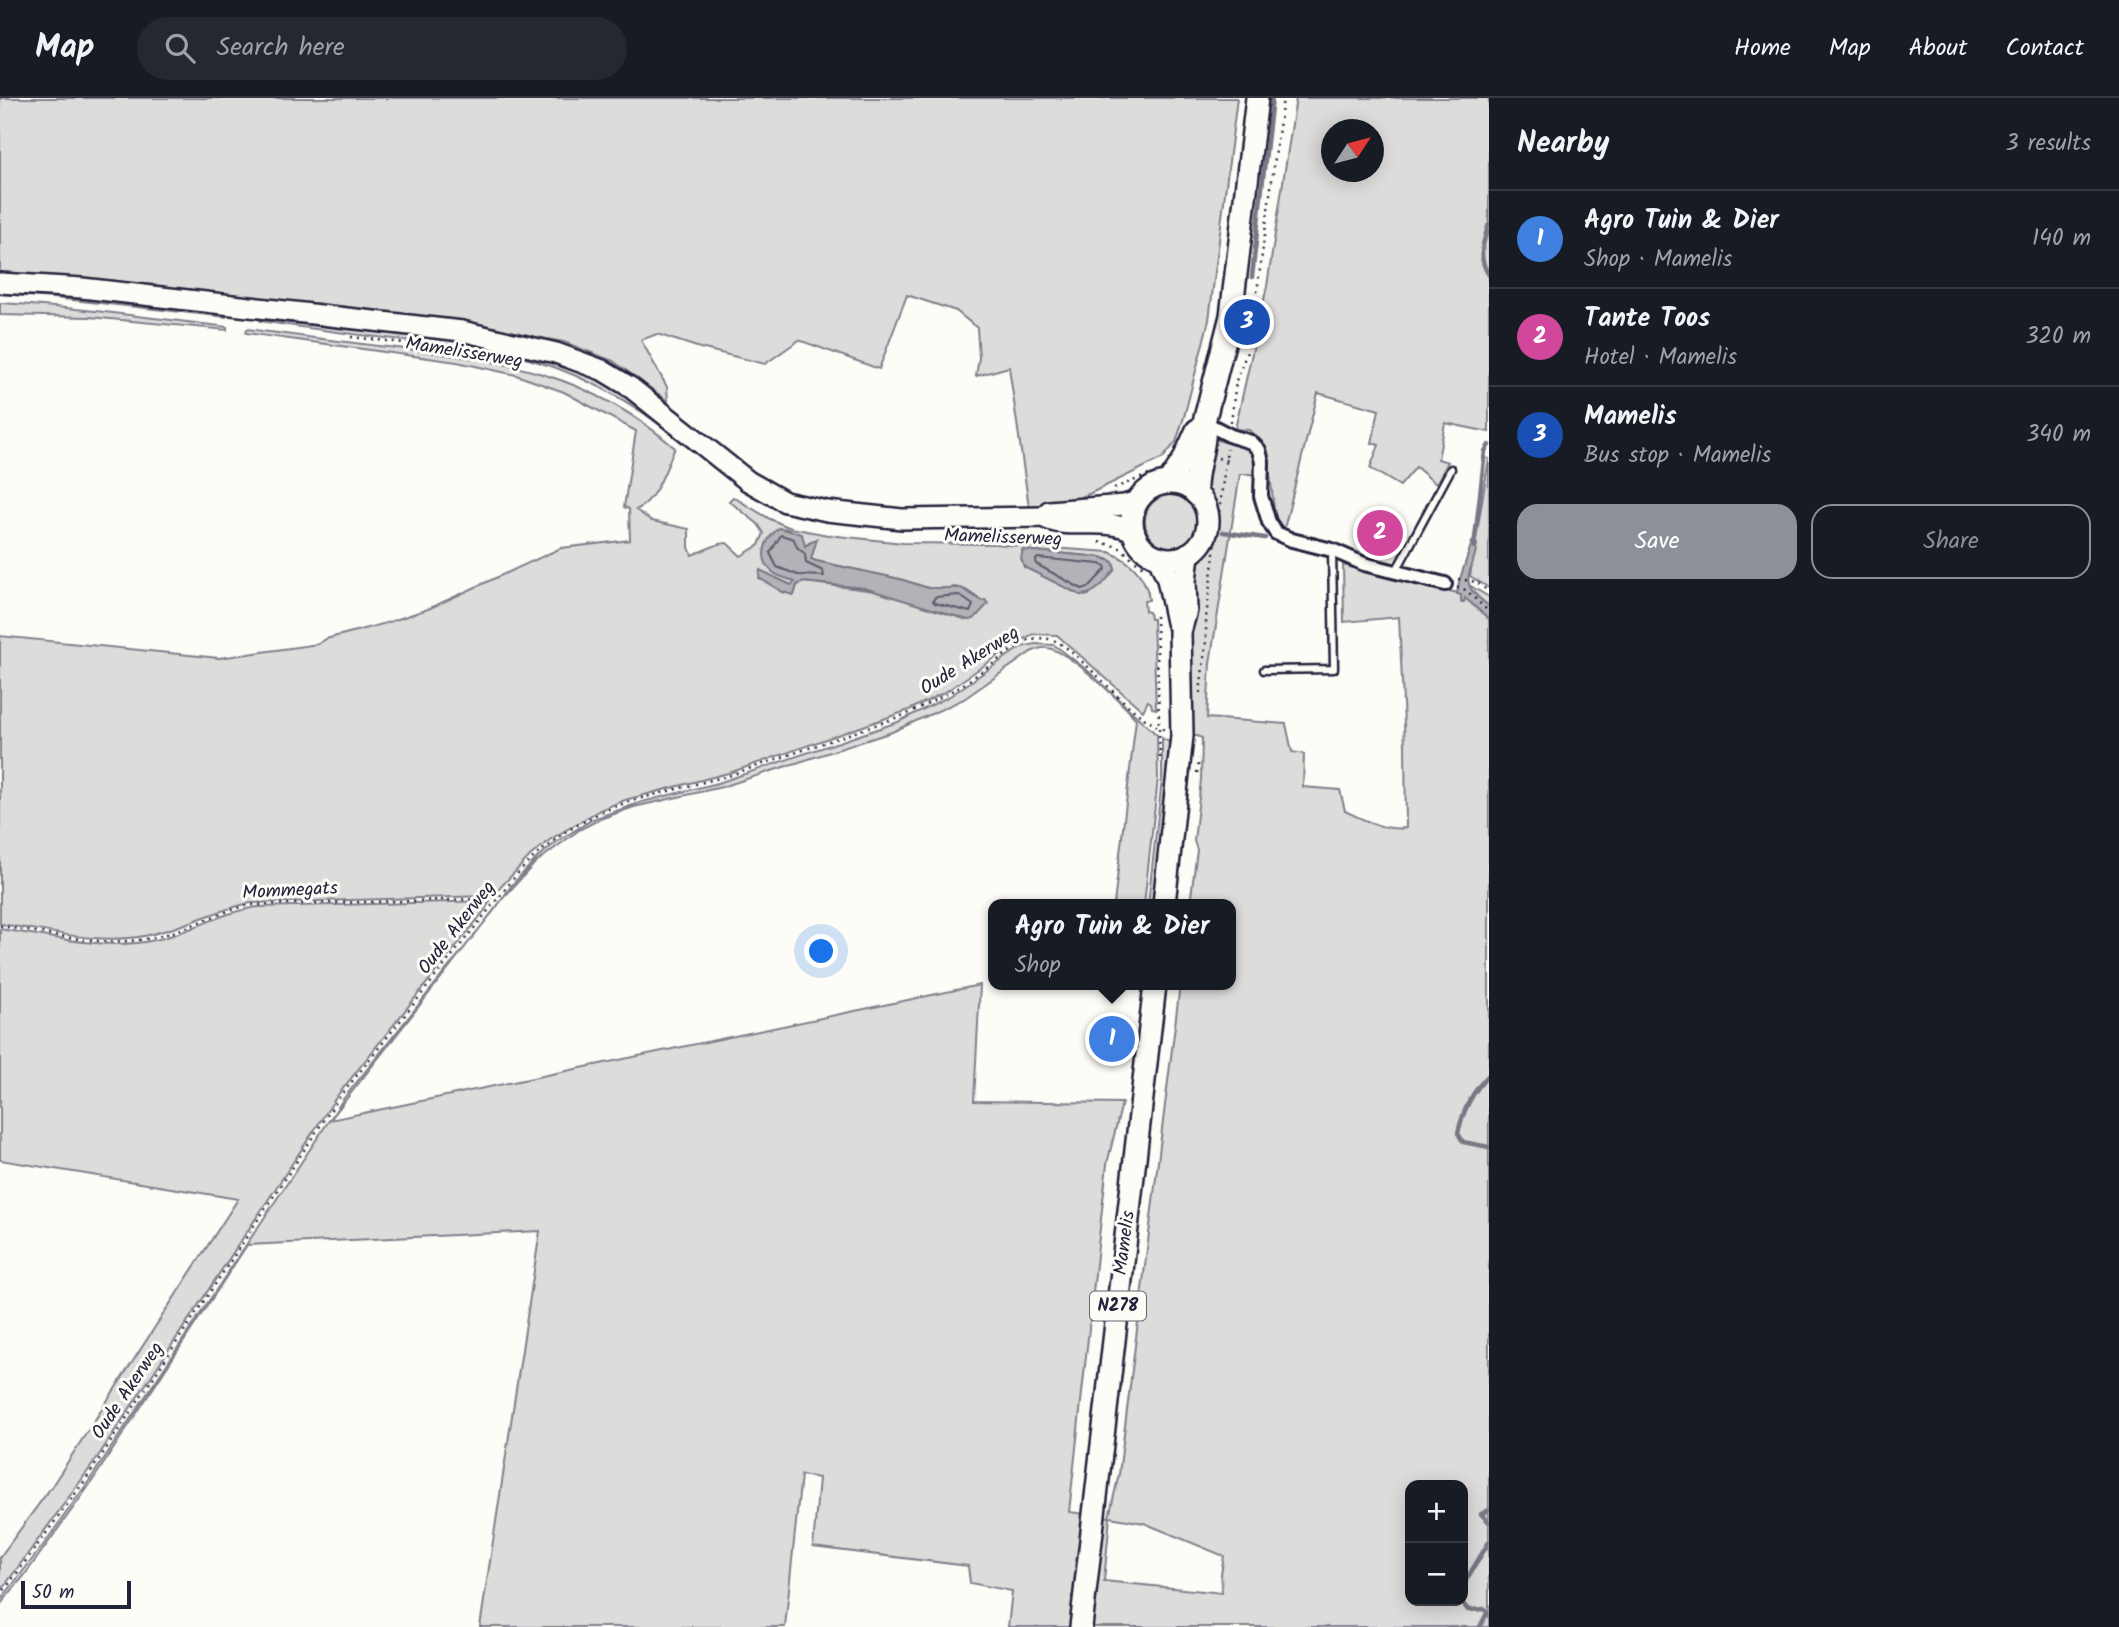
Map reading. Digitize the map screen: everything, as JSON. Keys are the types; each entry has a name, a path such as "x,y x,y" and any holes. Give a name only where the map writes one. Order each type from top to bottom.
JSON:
{"main road":[{"path":"1196,494 1198,467 1206,437 1204,422 1231,316 1257,98"},
{"path":"1180,632 1173,611 1168,579 1152,564 1134,532 1132,516 1137,501 1183,461 1194,433 1204,422"},
{"path":"1152,564 1188,554 1201,541 1207,528 1206,510 1196,494 1164,477"},
{"path":"1165,899 1182,736 1180,632 1186,610 1188,554"},
{"name":"Mamelis","path":"1081,1627 1154,990"}],"street":[{"name":"Mamelisserweg","path":"0,283 96,290 462,331 507,340 583,361 602,370 638,393 748,481 786,502 827,512 902,519 1043,517 1051,522 1111,523 1134,532"},
{"path":"1204,422 1229,435 1245,439 1259,450 1262,462 1261,496 1269,522 1276,533 1395,573 1454,584"},
{"name":"Mamelisserweg","path":"1043,517 1049,511 1124,505 1137,501"}],"lane":[{"path":"1395,573 1451,469"},
{"path":"1264,670 1334,669 1332,550"}],"path":[{"path":"1229,435 1236,381 1250,344 1283,98"},
{"name":"Mamelisserweg","path":"345,336 473,351"},
{"path":"1209,595 1226,460"},
{"path":"1105,491 1164,477"},
{"name":"Mamelisserweg","path":"983,536 1057,540"},
{"path":"1095,544 1119,547 1152,564"},
{"path":"1454,584 1471,580 1489,592"},
{"path":"1454,584 1466,590 1489,612"},
{"name":"Oude Akerweg","path":"0,1597 86,1479 338,1100 503,892 527,863 547,845 592,817 630,802 731,775 907,714 944,696 1019,645 1033,639 1043,638 1059,643 1159,728 1156,616"},
{"name":"Mommegats","path":"0,926 99,940 128,941 165,934 250,905 485,899 503,892"}],"shaded area":[{"path":"0,98 1237,98 1209,320 1176,442 1163,458 1089,494 1070,501 1029,507 1009,367 976,376 979,358 977,328 956,311 907,295 879,369 799,340 765,364 657,334 641,340 667,387 668,401 613,361 564,342 464,324 215,293 98,279 0,274"},
{"path":"1296,98 1489,98 1489,432 1445,423 1438,459 1448,462 1436,484 1416,467 1400,486 1370,468 1379,445 1372,443 1379,410 1318,393 1284,529 1275,517 1267,449 1249,430 1235,429 1267,286"},
{"path":"0,289 227,313 226,317 0,294"},
{"path":"0,303 114,313 227,327 227,330 89,317 0,315"},
{"path":"260,316 470,341 544,356 613,385 687,439 683,443 644,413 602,388 533,360 483,350 260,321"},
{"path":"247,329 468,358 541,374 575,385 609,401 675,448 655,492 636,510 652,521 689,529 692,555 727,543 741,556 759,545 764,533 758,524 729,501 733,497 791,528 828,535 903,543 994,544 1109,552 1136,570 1148,592 1149,600 1144,601 1145,611 1149,612 1150,619 1153,619 1156,709 1152,708 1148,701 1143,711 1057,635 1033,634 947,691 909,710 732,772 625,800 600,810 551,839 530,856 497,891 487,896 251,903 158,933 126,938 72,936 0,924 0,636 219,658 318,644 326,639 428,609 561,548 630,540 629,509 624,507 636,431 564,392 516,375 457,362 246,333","holes":["784,528 790,530 805,547 809,543 811,559 816,561 937,590 955,587 966,590 982,601 968,620 875,591 804,582 797,585 794,595 783,592 760,578 760,571 791,585 796,581 773,572","1022,550 1101,557 1110,560 1089,595 1085,596 1024,567"]},
{"path":"1210,438 1249,449 1255,458 1254,474 1240,474 1210,663 1207,718 1286,724 1292,752 1304,754 1303,787 1340,790 1345,811 1382,826 1406,828 1399,617 1344,622 1343,565 1462,594 1467,584 1489,597 1489,1627 1008,1627 1012,1591 970,1583 968,1566 813,1547 819,1478 801,1475 785,1627 480,1627 540,1231 247,1245 89,1486 0,1605 0,1601 89,1481 344,1098 480,928 330,1120 980,985 974,1101 1122,1103 1107,1164 1069,1512 1109,1517 1119,1474 1179,990 1236,990 1236,899 1191,899 1197,850 1194,841 1201,780 1202,738 1191,734 1191,573 1212,533 1214,518 1202,479","holes":["1110,1517 1144,1523 1224,1556 1222,1593 1104,1581"]},
{"path":"1489,458 1489,588 1470,576"},
{"path":"1171,495 1190,502 1197,521 1190,540 1171,547 1152,540 1145,521 1152,502"},
{"path":"1054,645 1087,670 1157,735 1158,778 1145,899 1115,899 1136,719 1080,666 1056,651 1044,648 1031,652 964,699 892,732 722,787 634,807 600,819 579,830 535,863 499,904 511,886 537,858 593,819 642,802 718,783 898,722 950,696 1021,647"},
{"path":"1162,738 1170,743 1172,762 1158,899 1149,899 1162,779"},
{"path":"490,901 337,1096 93,1464 0,1592 0,1557 52,1486 238,1199 0,1160 0,929 97,943 136,943 155,940 231,913 258,907"}],"water":[{"path":"779,528 802,534 805,546 817,539 811,559 816,561 900,579 928,588 961,588 988,604 974,619 968,620 864,588 803,582 797,585 794,595 783,592 759,578 760,570 791,585 795,582 776,575 765,562 766,544"},
{"path":"1472,542 1477,544 1468,578 1469,584 1489,606 1489,619 1465,598 1464,602 1461,602 1461,595 1457,594"},
{"path":"1023,550 1101,557 1113,562 1115,569 1104,583 1091,593 1080,595 1024,567 1021,558"}],"waterway":[{"path":"1252,277 1272,98"},
{"path":"1489,224 1482,256 1489,275"},
{"path":"1474,547 1485,451 1489,445"},
{"path":"1223,532 1265,538"},
{"path":"1489,1075 1469,1101 1458,1133 1463,1142 1489,1147"},
{"path":"1489,1510 1481,1514 1489,1522"},
{"path":"1468,1577 1489,1542"},
{"path":"1465,1606 1468,1610 1485,1609 1487,1613 1480,1627"}],"place":[{"name":"Mamelis","path":"1247,322"},
{"name":"Tante Toos","path":"1380,533"},
{"name":"Agro Tuin & Dier","path":"1112,1039"}]}
